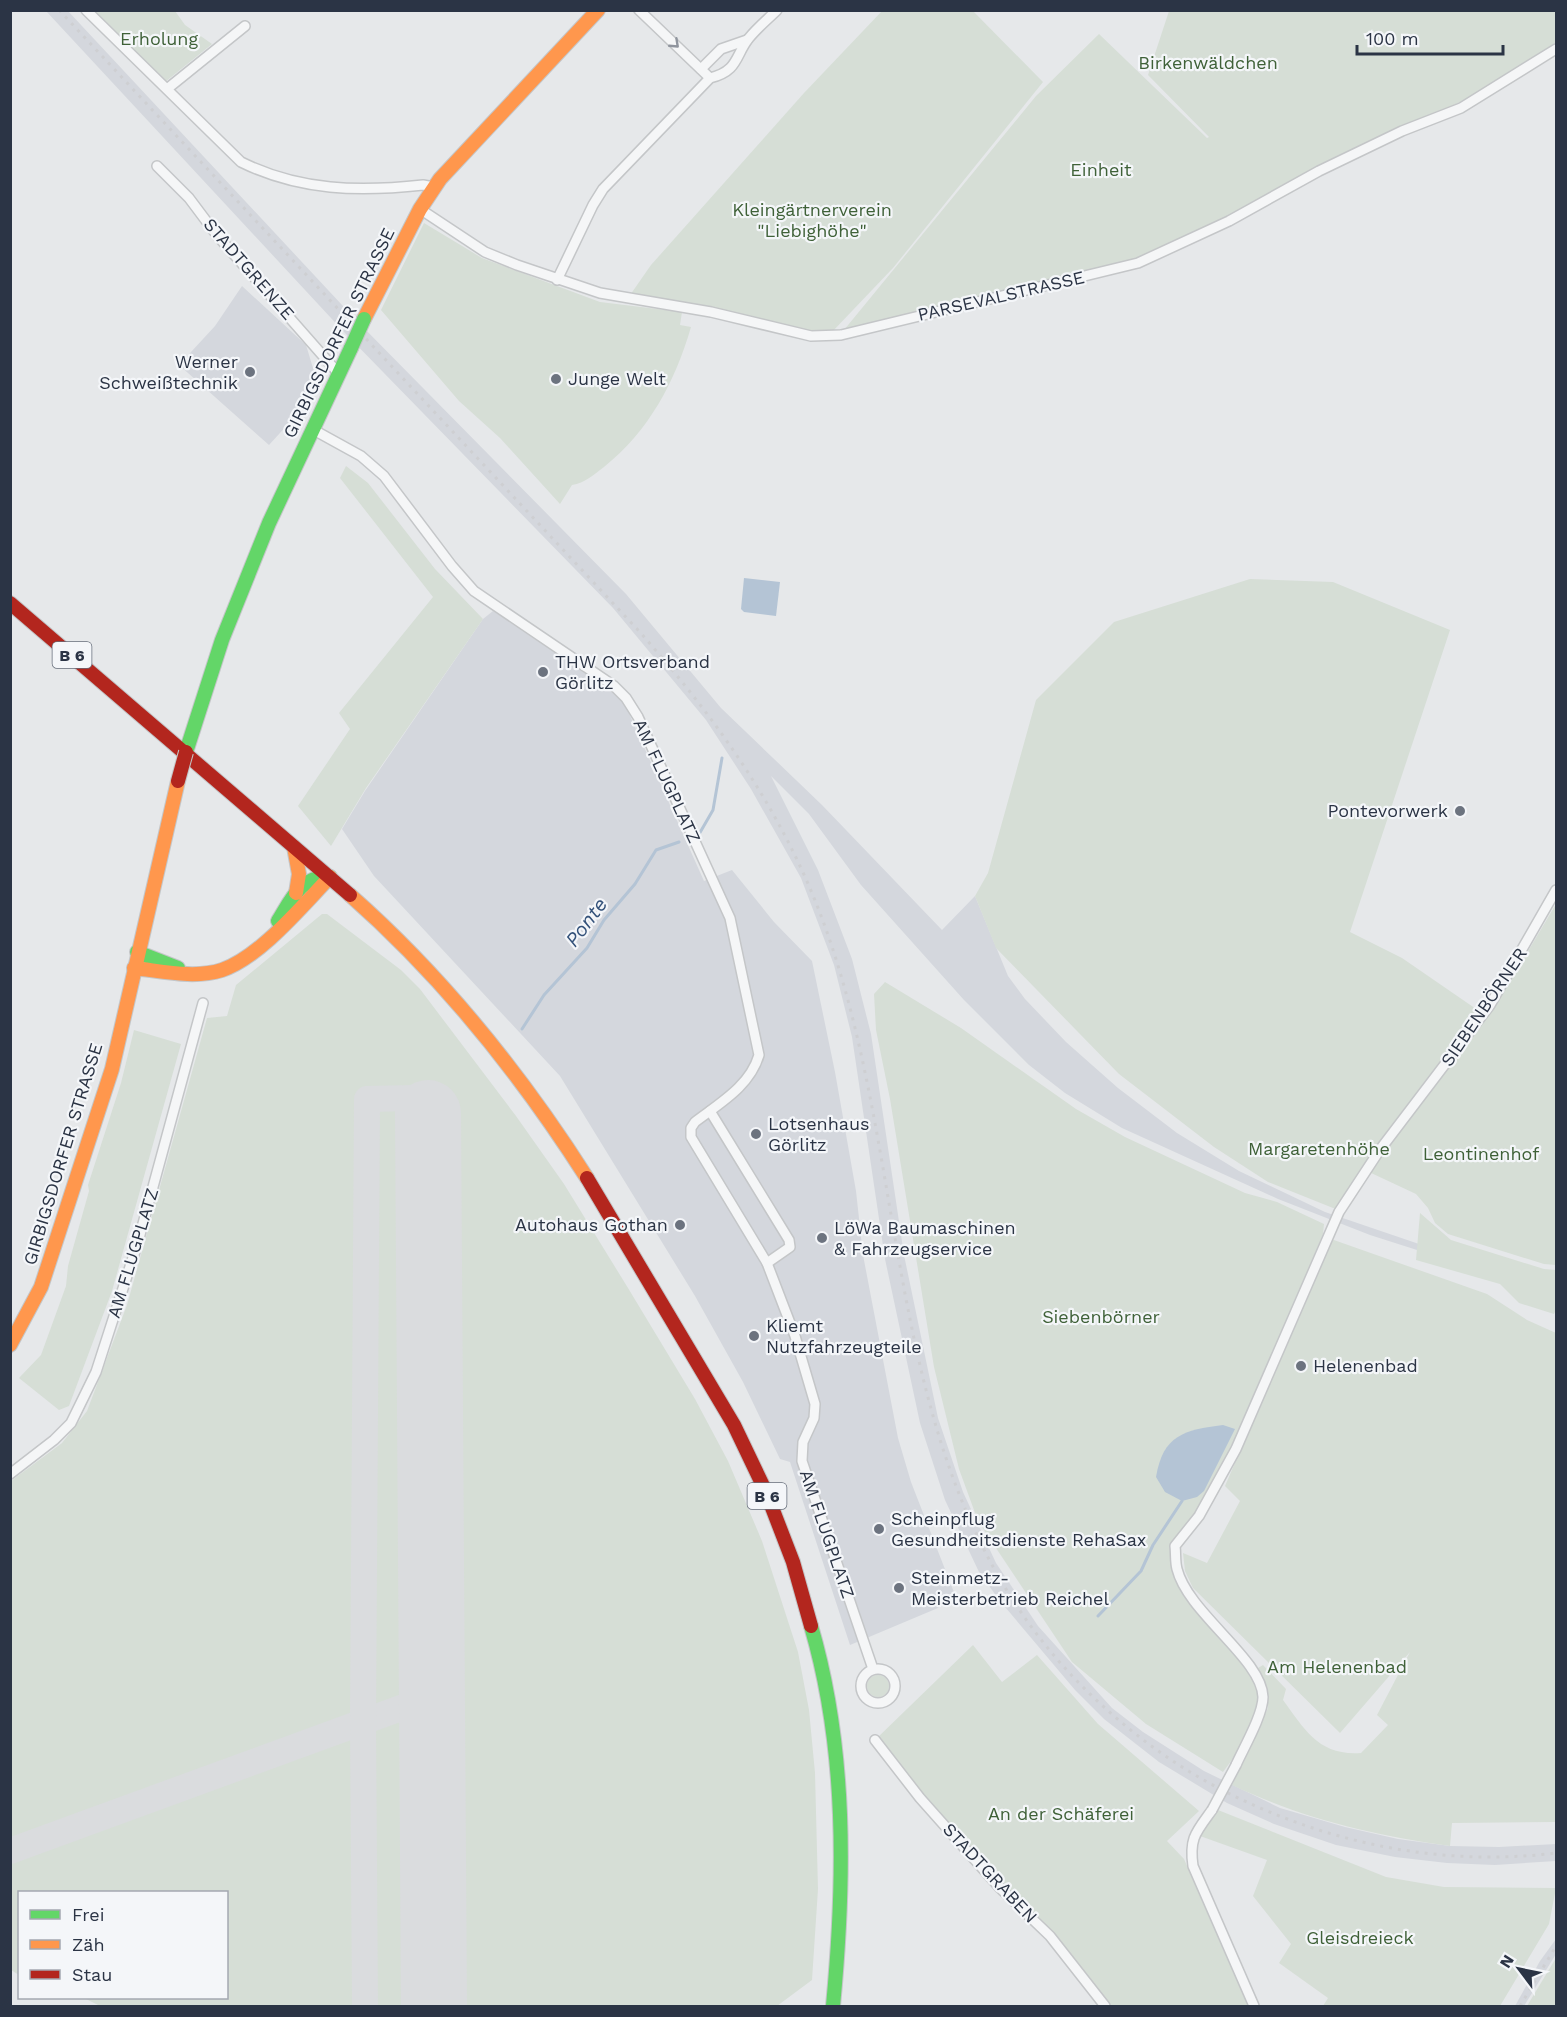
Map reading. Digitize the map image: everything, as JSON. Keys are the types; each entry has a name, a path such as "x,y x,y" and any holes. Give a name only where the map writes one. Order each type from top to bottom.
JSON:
{"main road":[{"name":"GIRBIGSDORFER STRASSE","path":"10,1345 40,1287 90,1143 112,1069 137,952 178,781 195,722 245,583 312,429 364,319 420,208 434,187 598,10"},
{"name":"B 6","path":"10,603 330,877 409,950 499,1051 571,1151 735,1427 774,1512 808,1612 834,1739 839,1785 842,1883 833,2007"},
{"path":"294,847 299,874 296,893"},
{"path":"264,939 296,893 312,877 321,875 330,877"},
{"path":"134,968 206,973 223,970 237,962 264,939 330,877"},
{"path":"137,952 186,972"}],"street":[{"path":"86,10 241,162 258,170 333,189 423,185 434,187"},
{"path":"639,10 710,78"},
{"path":"557,280 603,189 710,78 723,75 741,55 747,40 777,10"},
{"path":"167,89 245,26"},
{"path":"701,69 721,49 747,40"},
{"name":"PARSEVALSTRASSE","path":"420,208 485,252 557,280 624,299 711,312 795,333 819,337 841,335 1138,263 1229,221 1319,171 1402,131 1461,108 1557,49"},
{"name":"STADTGRENZE","path":"157,166 189,198 216,234 339,374"},
{"name":"AM FLUGPLATZ","path":"312,429 361,456 384,476 452,566 474,591 614,686 626,698 638,717 730,918 759,1055 754,1070 743,1084 691,1128 691,1137 767,1263 792,1326 815,1404 814,1418 803,1442 802,1461 873,1669"},
{"name":"SIEBENBÖRNER","path":"1254,2007 1193,1866 1190,1847 1194,1835 1212,1810 1236,1766 1263,1699 1260,1679 1237,1650 1212,1626 1188,1591 1177,1570 1175,1546 1199,1516 1236,1449 1339,1212 1379,1151 1490,1005 1557,890"},
{"name":"AM FLUGPLATZ","path":"10,1474 54,1440 71,1423 96,1372 138,1242 203,1003"},
{"path":"710,1110 789,1240 790,1247 767,1263"},
{"name":"STADTGRABEN","path":"874,1740 920,1798 1000,1888 1050,1936 1105,2007"}],"shaded area":[{"path":"46,11 68,11 356,320 626,594 721,708 822,805 942,930 975,896 1008,976 1025,999 1066,1042 1118,1088 1177,1133 1239,1171 1325,1212 1419,1244 1417,1250 1370,1235 1278,1199 1122,1128 1065,1093 1029,1065 964,1000 861,885 809,814 771,776 818,870 852,959 871,1034 904,1255 938,1418 963,1492 996,1563 1038,1626 1112,1708 1143,1732 1204,1771 1280,1808 1345,1827 1398,1839 1450,1846 1499,1847 1556,1844 1556,1861 1495,1865 1447,1863 1395,1857 1336,1845 1274,1824 1227,1803 1159,1762 1104,1719 1075,1690 1000,1601 979,1572 945,1500 920,1423 885,1259 852,1037 834,965 801,878 751,789 706,720 613,608 344,332"},
{"name":"Werner Schweißtechnik","path":"242,286 306,345 316,378 311,399 269,445 179,365 215,326"},
{"path":"493,611 608,685 623,700 704,881 732,870 774,922 812,961 835,1072 856,1191 863,1255 898,1438 911,1482 957,1600 850,1645 790,1462 780,1459 743,1382 695,1296 560,1076 374,876 342,829 365,791 483,619"},
{"path":"1556,1939 1556,1954 1524,2006 1515,2006 1540,1961"}],"green space":[{"name":"Erholung","path":"92,11 175,11 185,25 212,44 165,82"},
{"name":"Kleingärtnerverein \"Liebighöhe\"","path":"882,11 973,11 1043,82 893,268 832,332 808,332 628,298 651,265 804,93"},
{"name":"Einheit","path":"1169,11 1556,11 1556,42 1504,80 1149,257 844,330 1036,96 1099,34 1207,138 1209,137 1148,75"},
{"name":"Junge Welt","path":"424,223 482,258 600,302 682,312 680,325 691,327 677,367 647,421 620,453 604,467 585,481 572,485 560,504 500,438 459,401 381,310"},
{"path":"346,466 368,483 435,569 483,619 366,788 331,846 298,806 350,729 339,713 433,597 340,478"},
{"name":"Margaretenhöhe","path":"1250,579 1333,582 1450,630 1350,932 1402,958 1479,1011 1338,1210 1268,1182 1214,1147 1119,1074 996,948 975,896 988,873 1036,700 1114,622"},
{"name":"Leontinenhof","path":"1556,904 1556,1265 1544,1264 1448,1234 1435,1223 1428,1208 1416,1194 1369,1172 1498,1002"},
{"path":"322,914 327,914 401,970 420,989 564,1184 695,1399 728,1461 762,1541 798,1652 809,1710 815,1773 818,1889 812,1980 777,2006 100,2006 86,1999 228,1999 228,1891 18,1891 18,1974 11,1970 11,1481 62,1443 87,1411 127,1305 207,1018 227,1016 236,985"},
{"name":"Siebenbörner","path":"885,982 961,1028 1076,1109 1125,1137 1245,1193 1277,1202 1324,1224 1323,1234 1255,1397 1215,1483 1172,1546 1175,1574 1207,1625 1260,1679 1263,1699 1246,1741 1223,1772 1146,1724 1072,1662 978,1521 959,1469 934,1367 890,1099 876,1030 874,994"},
{"path":"134,1030 181,1044 112,1291 69,1406 59,1410 19,1378 41,1355 66,1286 68,1266 89,1191 88,1185 121,1083"},
{"path":"1420,1213 1451,1240 1544,1269 1556,1270 1556,1310 1554,1314 1519,1303 1500,1284 1416,1260"},
{"name":"Am Helenenbad","path":"1331,1239 1487,1294 1527,1320 1556,1333 1556,1822 1452,1823 1450,1846 1393,1837 1339,1824 1285,1807 1232,1785 1268,1708 1267,1687 1258,1668 1263,1665 1286,1689 1283,1700 1314,1739 1334,1750 1361,1753 1388,1725 1377,1715 1410,1652 1340,1733 1193,1588 1185,1571 1183,1553 1207,1563 1240,1501 1225,1486"},
{"name":"An der Schäferei","path":"973,1645 1002,1682 1037,1655 1098,1724 1199,1811 1167,1841 1184,1859 1248,2006 1108,2006 922,1795 876,1739"},
{"path":"878,1675 886,1678 889,1686 886,1694 878,1697 870,1694 867,1686 870,1678"},
{"name":"Gleisdreieck","path":"1218,1810 1386,1877 1444,1887 1556,1888 1549,1924 1500,2006 1323,2006 1328,1998 1279,1963 1291,1944 1253,1896 1267,1860 1200,1836"},
{"path":"1556,1958 1556,2006 1527,2006"}],"water":[{"path":"744,578 780,582 776,616 744,612 741,609"},
{"path":"1223,1425 1235,1429 1204,1491 1197,1497 1182,1501 1165,1492 1156,1477 1159,1463 1170,1443 1177,1437 1197,1429"}],"waterway":[{"name":"Ponte","path":"698,836 713,810 722,758"},
{"name":"Ponte","path":"522,1029 544,995 587,948 604,920 635,884 656,850 679,842"},
{"name":"Siebenbörner","path":"1098,1616 1141,1571 1153,1545 1182,1501"}],"taxiway":[{"path":"365,2006 363,1722 367,1099 414,1098 428,1113"},
{"path":"10,1851 431,1697"}],"runway":[{"path":"428,1113 434,2006"}],"railway":[{"path":"59,10 638,630 720,731 767,803 788,841 823,921 853,1018 874,1118 910,1319 933,1417 966,1511 1013,1600 1078,1682 1130,1730 1187,1770 1228,1793 1306,1826 1347,1838 1429,1854 1514,1857 1556,1853"},
{"path":"1520,2006 1556,1946"}],"traffic: fast":[{"path":"351,348 364,319"},
{"path":"186,752 222,640 269,523 351,348"},
{"path":"278,921 298,890 311,880 330,877"},
{"path":"137,952 178,968"},
{"path":"811,1626 823,1672 831,1720 840,1815 840,1911 833,2006"}],"traffic: slow":[{"path":"364,319 420,209 440,179 598,10"},
{"path":"10,1345 41,1287 112,1069 178,781"},
{"path":"294,847 299,874 296,893"},
{"path":"134,968 178,974 200,974 222,970 251,954 265,943 330,877"},
{"path":"350,895 417,959 478,1028 535,1101 587,1178"}],"traffic: jam":[{"path":"10,603 350,895"},
{"path":"178,781 186,752"},
{"path":"587,1178 734,1425 766,1492 793,1562 811,1626"}],"place":[{"name":"Werner Schweißtechnik","path":"250,372"},
{"name":"Junge Welt","path":"556,379"},
{"name":"THW Ortsverband Görlitz","path":"543,672"},
{"name":"Pontevorwerk","path":"1460,811"},
{"name":"Lotsenhaus Görlitz","path":"756,1134"},
{"name":"Autohaus Gothan","path":"680,1225"},
{"name":"LöWa Baumaschinen & Fahrzeugservice","path":"822,1238"},
{"name":"Kliemt Nutzfahrzeugteile","path":"754,1336"},
{"name":"Helenenbad","path":"1301,1366"},
{"name":"Scheinpflug Gesundheitsdienste RehaSax","path":"879,1529"},
{"name":"Steinmetz- Meisterbetrieb Reichel","path":"899,1588"}],"park label":[{"name":"Birkenwäldchen","path":"1208,63"}]}
